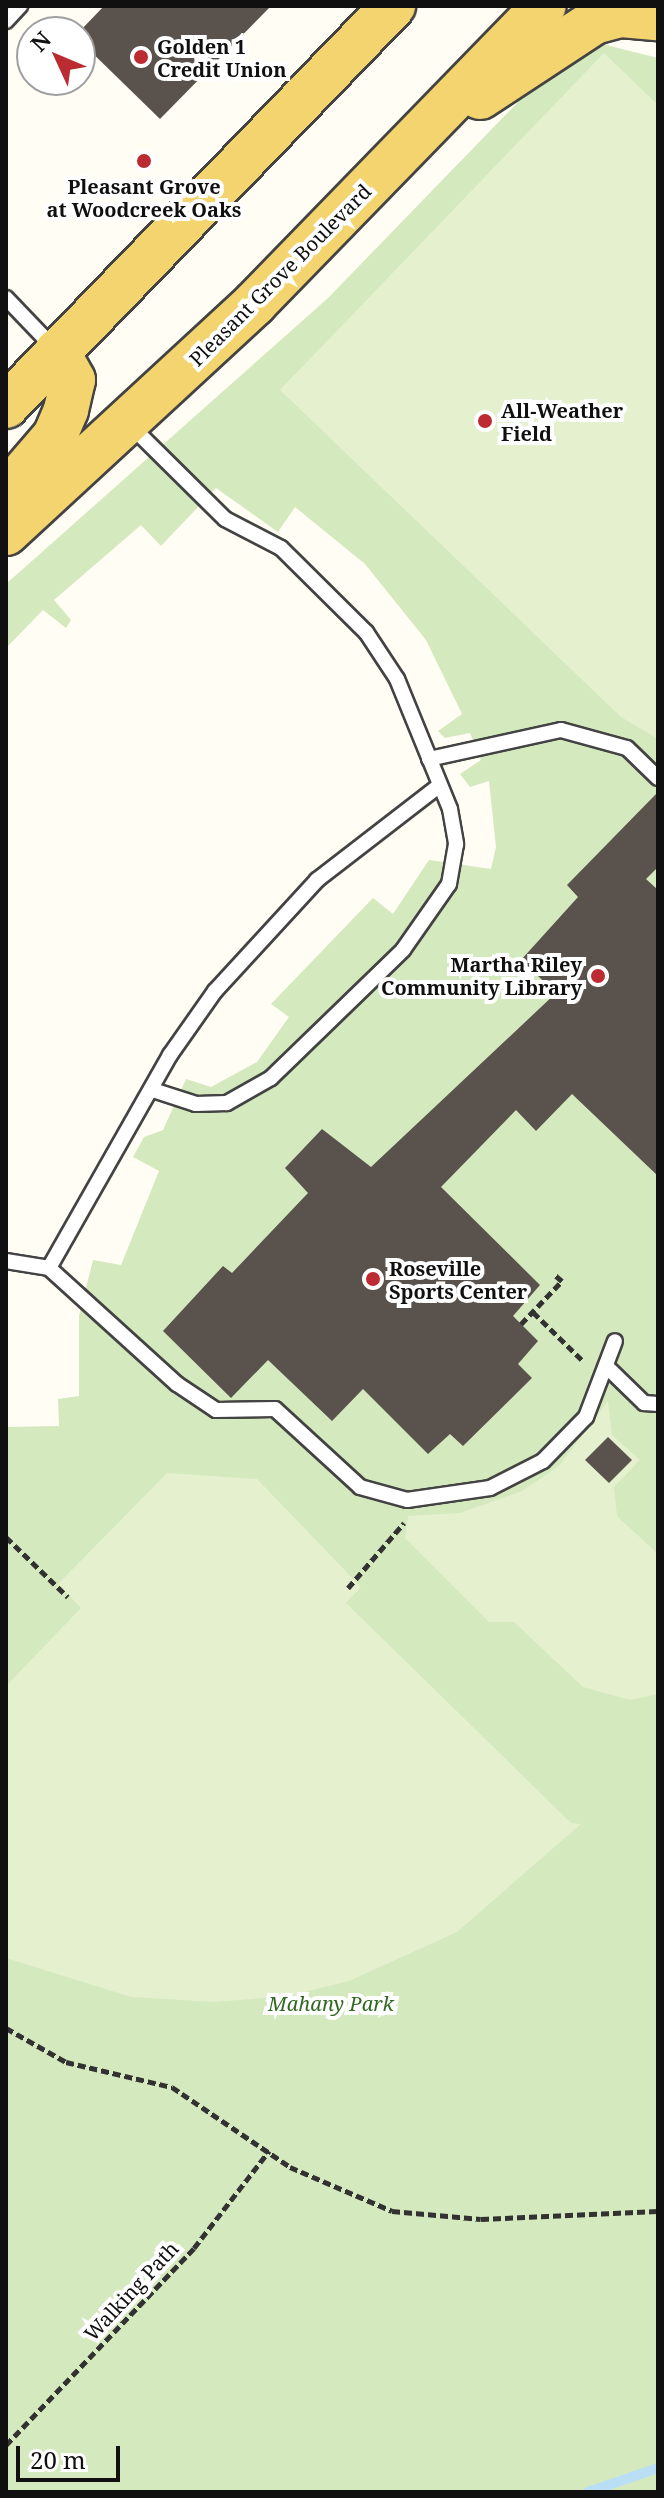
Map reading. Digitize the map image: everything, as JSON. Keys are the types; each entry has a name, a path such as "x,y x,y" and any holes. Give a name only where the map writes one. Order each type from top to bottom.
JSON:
{"main road":[{"path":"6,406 370,23 393,6"},
{"name":"Pleasant Grove Boulevard","path":"6,533 127,422 414,140 544,6"},
{"path":"414,140 594,22 621,15 658,18"},
{"path":"6,493 55,436 66,410 73,380 57,351"}],"lane":[{"path":"6,21 20,6"},
{"path":"6,298 57,351"},
{"path":"127,422 225,519 281,548 327,587 397,679 440,785 456,844 449,884 403,950 271,1078 227,1103 196,1104 153,1090"},
{"path":"429,759 561,730 627,748 658,778"},
{"path":"49,1268 215,991 317,880 440,785"},
{"path":"6,1261 49,1268 177,1384 216,1410 275,1409 360,1487 407,1500 490,1488 543,1461 586,1417 605,1374 615,1341"},
{"path":"605,1374 644,1403 658,1404"}],"path":[{"path":"521,1324 562,1281 554,1274"},
{"path":"533,1312 605,1374"},
{"path":"348,1588 403,1529 407,1500"},
{"path":"6,1537 68,1597"},
{"path":"6,2028 66,2062 172,2087 269,2151 341,2193 392,2211 481,2219 658,2211"},
{"name":"Walking Path","path":"6,2445 194,2248 269,2151"}],"green space":[{"name":"Mahany Park","path":"598,43 658,58 658,2492 6,2492 6,1427 59,1426 58,1399 79,1396 79,1316 93,1260 121,1265 159,1171 133,1157 144,1137 163,1130 186,1079 211,1087 257,1062 289,1017 271,1004 373,898 393,914 429,860 491,869 496,847 489,781 470,787 460,774 481,760 470,733 445,738 438,731 462,714 426,640 365,564 295,507 278,532 216,488 161,546 141,525 54,600 71,620 66,628 43,610 6,648 6,584 328,298 553,66"},
{"name":"All-Weather Field","path":"604,53 658,105 658,739 621,717 280,390"},
{"path":"608,1401 612,1435 640,1460 614,1487 617,1516 658,1554 658,1694 630,1700 583,1687 514,1622 489,1622 405,1538 408,1516 460,1513 522,1491 559,1466"},
{"path":"167,1473 257,1479 361,1587 346,1603 571,1823 581,1824 457,1932 349,1981 289,1996 214,2002 131,1997 6,1958 6,1686 81,1608 58,1584"}],"building":[{"path":"104,6 271,6 160,119 96,57 94,16"},
{"name":"Roseville Sports Center","path":"658,792 658,867 646,879 658,890 658,1176 572,1094 536,1131 516,1110 441,1187 540,1285 513,1316 538,1341 518,1364 532,1378 463,1446 450,1434 428,1454 363,1389 332,1421 268,1360 231,1398 163,1331 223,1266 232,1273 308,1193 285,1168 322,1129 371,1167 556,993 521,960 578,897 567,885"},
{"path":"608,1437 632,1460 609,1483 585,1460"}],"waterway":[{"path":"588,2492 658,2468"}],"place":[{"name":"Golden 1 Credit Union","path":"141,57"},
{"name":"Pleasant Grove at Woodcreek Oaks","path":"144,161"},
{"name":"All-Weather Field","path":"485,421"},
{"name":"Martha Riley Community Library","path":"598,976"},
{"name":"Roseville Sports Center","path":"373,1279"}]}
